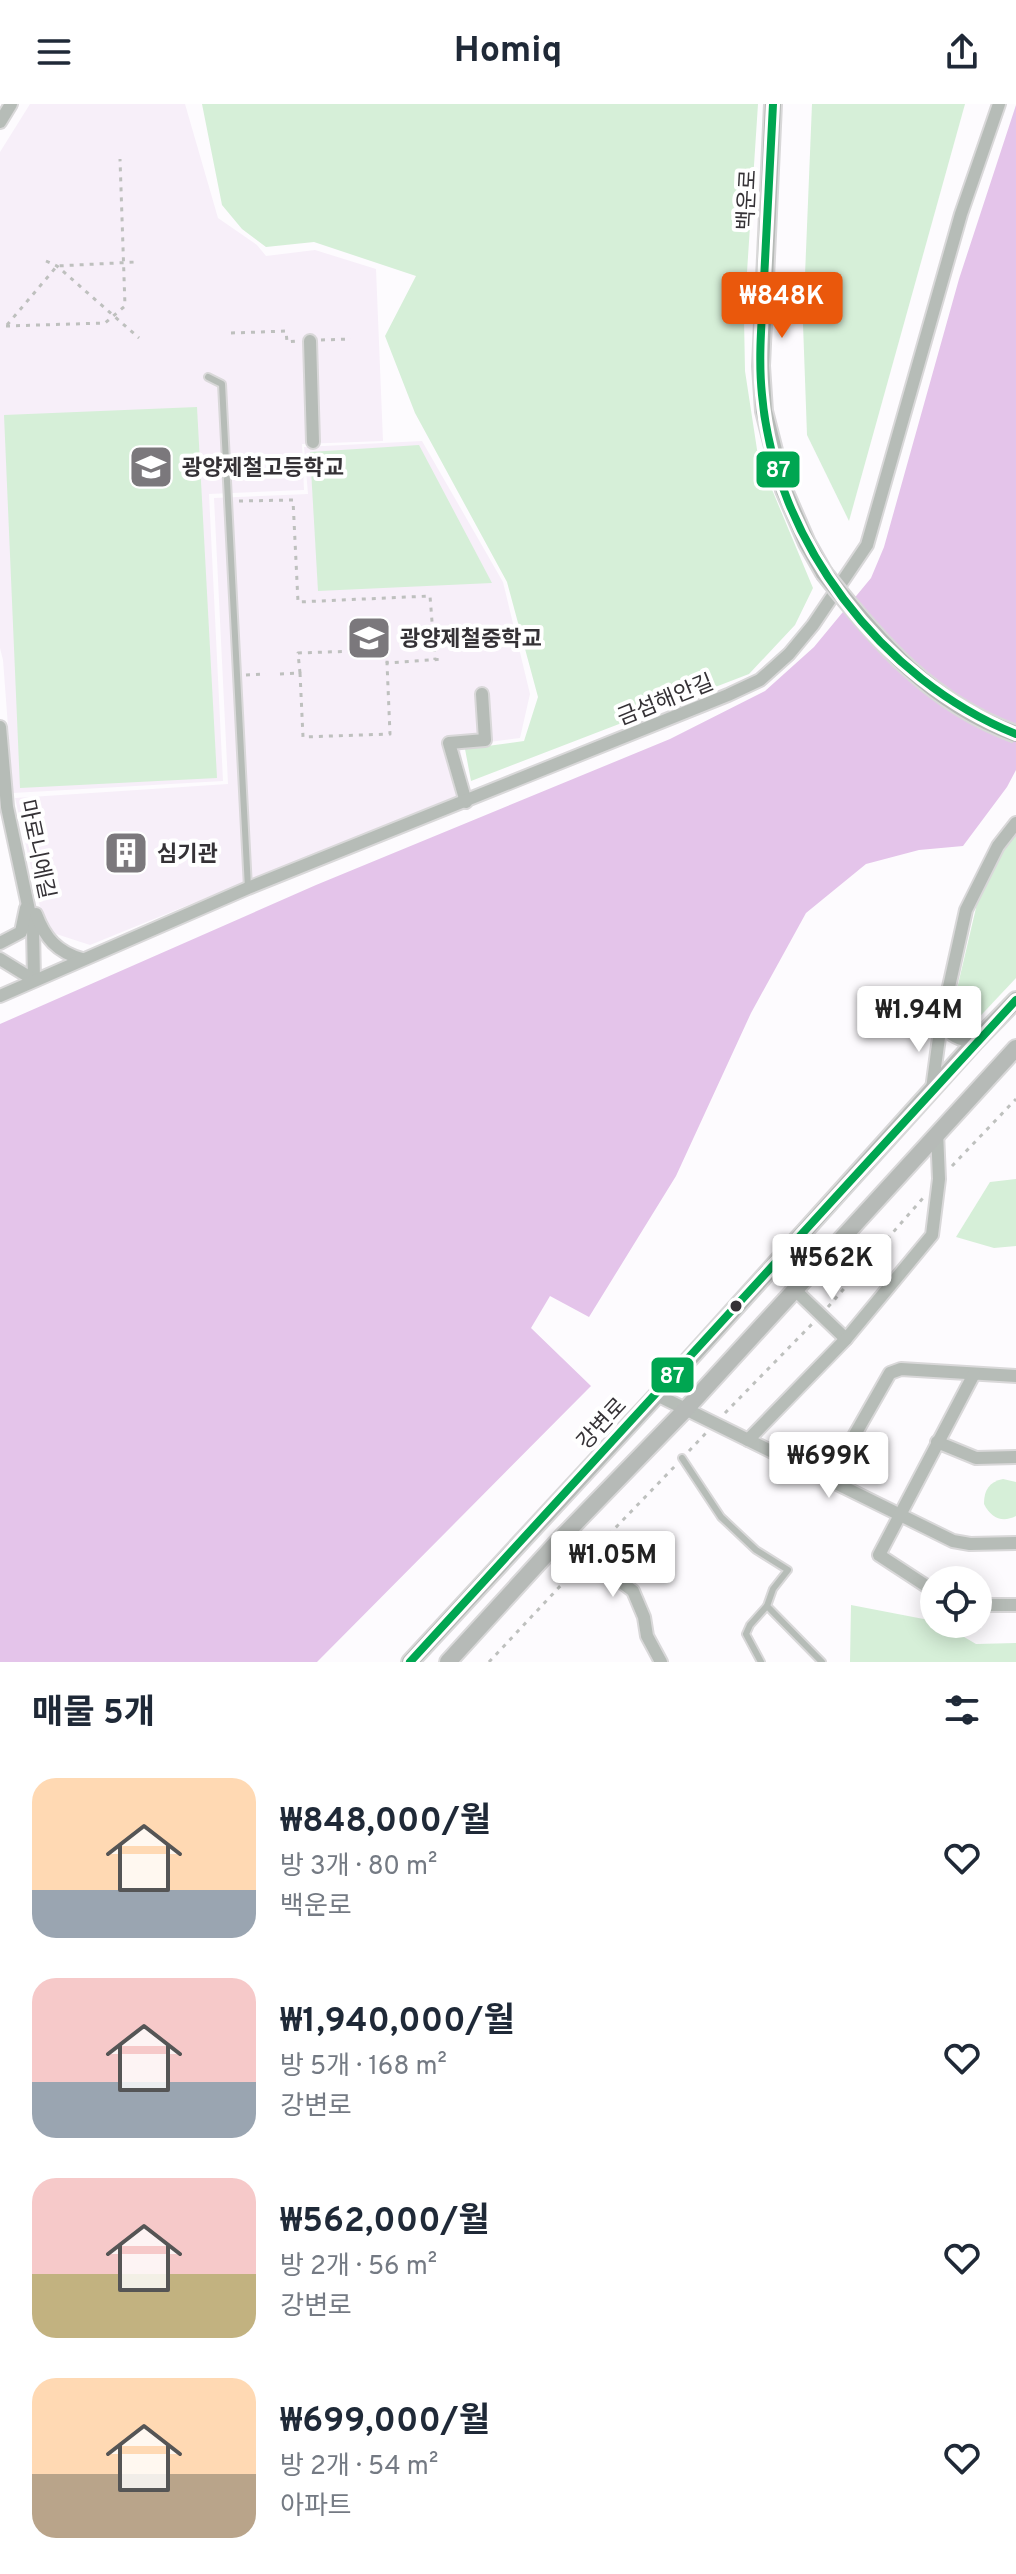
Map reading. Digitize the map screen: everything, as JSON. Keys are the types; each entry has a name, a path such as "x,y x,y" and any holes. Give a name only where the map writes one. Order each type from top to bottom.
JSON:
{"main road":[{"name":"백운로","path":"773,104 761,366 764,411 784,490 824,573 861,621 914,676 961,710 1016,734"},
{"name":"강변로","path":"410,1662 1016,1000"},
{"path":"448,1662 562,1537 686,1409 1016,1048"}],"street":[{"path":"0,122 11,104"},
{"name":"금섬해안길","path":"0,996 248,888 760,680 789,654 813,625 867,545 961,214 999,104"},
{"path":"310,341 313,442"},
{"path":"466,802 449,743 485,740 482,694"},
{"name":"마로니에길","path":"0,727 7,807 28,893 33,929 34,980"},
{"path":"932,1089 941,1023 966,910 998,846 1016,823"},
{"path":"0,943 21,932 28,893"},
{"path":"28,893 42,932 66,955 82,959"},
{"path":"0,959 34,980"},
{"path":"941,1023 950,1035 975,1042"},
{"path":"748,1440 846,1339 932,1235 939,1179 937,1132"},
{"path":"795,1290 846,1339"},
{"path":"829,1480 890,1373 901,1369 1016,1376"},
{"path":"920,1582 879,1555 974,1374"},
{"path":"657,1395 953,1541 970,1544 1016,1543"},
{"path":"937,1442 976,1458 1016,1457"},
{"path":"562,1537 633,1591 644,1617 647,1636 661,1662"},
{"path":"992,1605 1016,1605"}],"lane":[{"path":"208,377 222,384 248,888"},
{"path":"682,1458 721,1517 756,1550 788,1570 746,1634 761,1662"},
{"path":"767,1606 822,1662"}],"path":[{"path":"120,159 124,263 125,306 105,323 6,326 57,266 124,263 136,262"},
{"path":"46,261 57,266 139,338"},
{"path":"231,333 286,331 287,342 351,339"},
{"path":"227,501 293,500 298,602 430,596 435,660"},
{"path":"387,650 387,663 390,734 303,737 298,653 387,650"},
{"path":"387,663 444,659"},
{"path":"280,674 300,673"},
{"path":"237,675 266,674"},
{"path":"489,1662 820,1315 939,1179 1016,1099"}],"shaded area":[{"name":"광양제철고등학교","path":"30,104 185,104 218,218 257,245 266,256 315,250 376,269 383,441 302,444 304,490 209,494 223,781 13,793 0,648 0,152"},
{"path":"1016,105 1016,770 1007,787 963,846 919,850 866,864 806,913 751,1013 676,1176 589,1317 550,1296 531,1328 591,1386 317,1662 0,1662 0,1024 316,885 670,739 765,691 814,647 871,578 884,547 959,279"},
{"name":"광양제철중학교","path":"422,441 503,582 530,694 520,738 460,746 466,792 90,945 50,932 40,907 15,798 228,784 214,498 308,494 304,447"}],"green space":[{"path":"202,104 758,104 744,318 745,371 758,456 813,588 795,625 749,674 471,781 465,749 524,741 538,697 507,582 415,413 385,336 416,276 314,242 266,247 242,229 222,205"},
{"path":"812,104 965,104 849,521 807,435 803,324"},
{"path":"197,407 217,778 20,788 4,415"},
{"path":"419,445 492,583 318,591 310,452"},
{"path":"1016,823 1016,978 969,1028 949,1023 979,895"},
{"path":"1016,1179 1016,1246 994,1248 956,1237 990,1182"},
{"path":"1003,1479 1016,1482 1016,1516 1006,1519 994,1516 984,1504 988,1487"},
{"path":"851,1605 920,1618 920,1638 966,1638 976,1644 1016,1643 1016,1662 850,1662"}],"transit line":[{"name":"87","path":"773,104 761,381 771,449 788,502 813,552 844,599 880,642 922,679 967,710 1016,734"},
{"name":"87","path":"410,1662 1016,1000"}],"place":[{"name":"광양제철고등학교","path":"151,467"},
{"name":"광양제철중학교","path":"369,638"},
{"name":"심기관","path":"126,853"}]}
